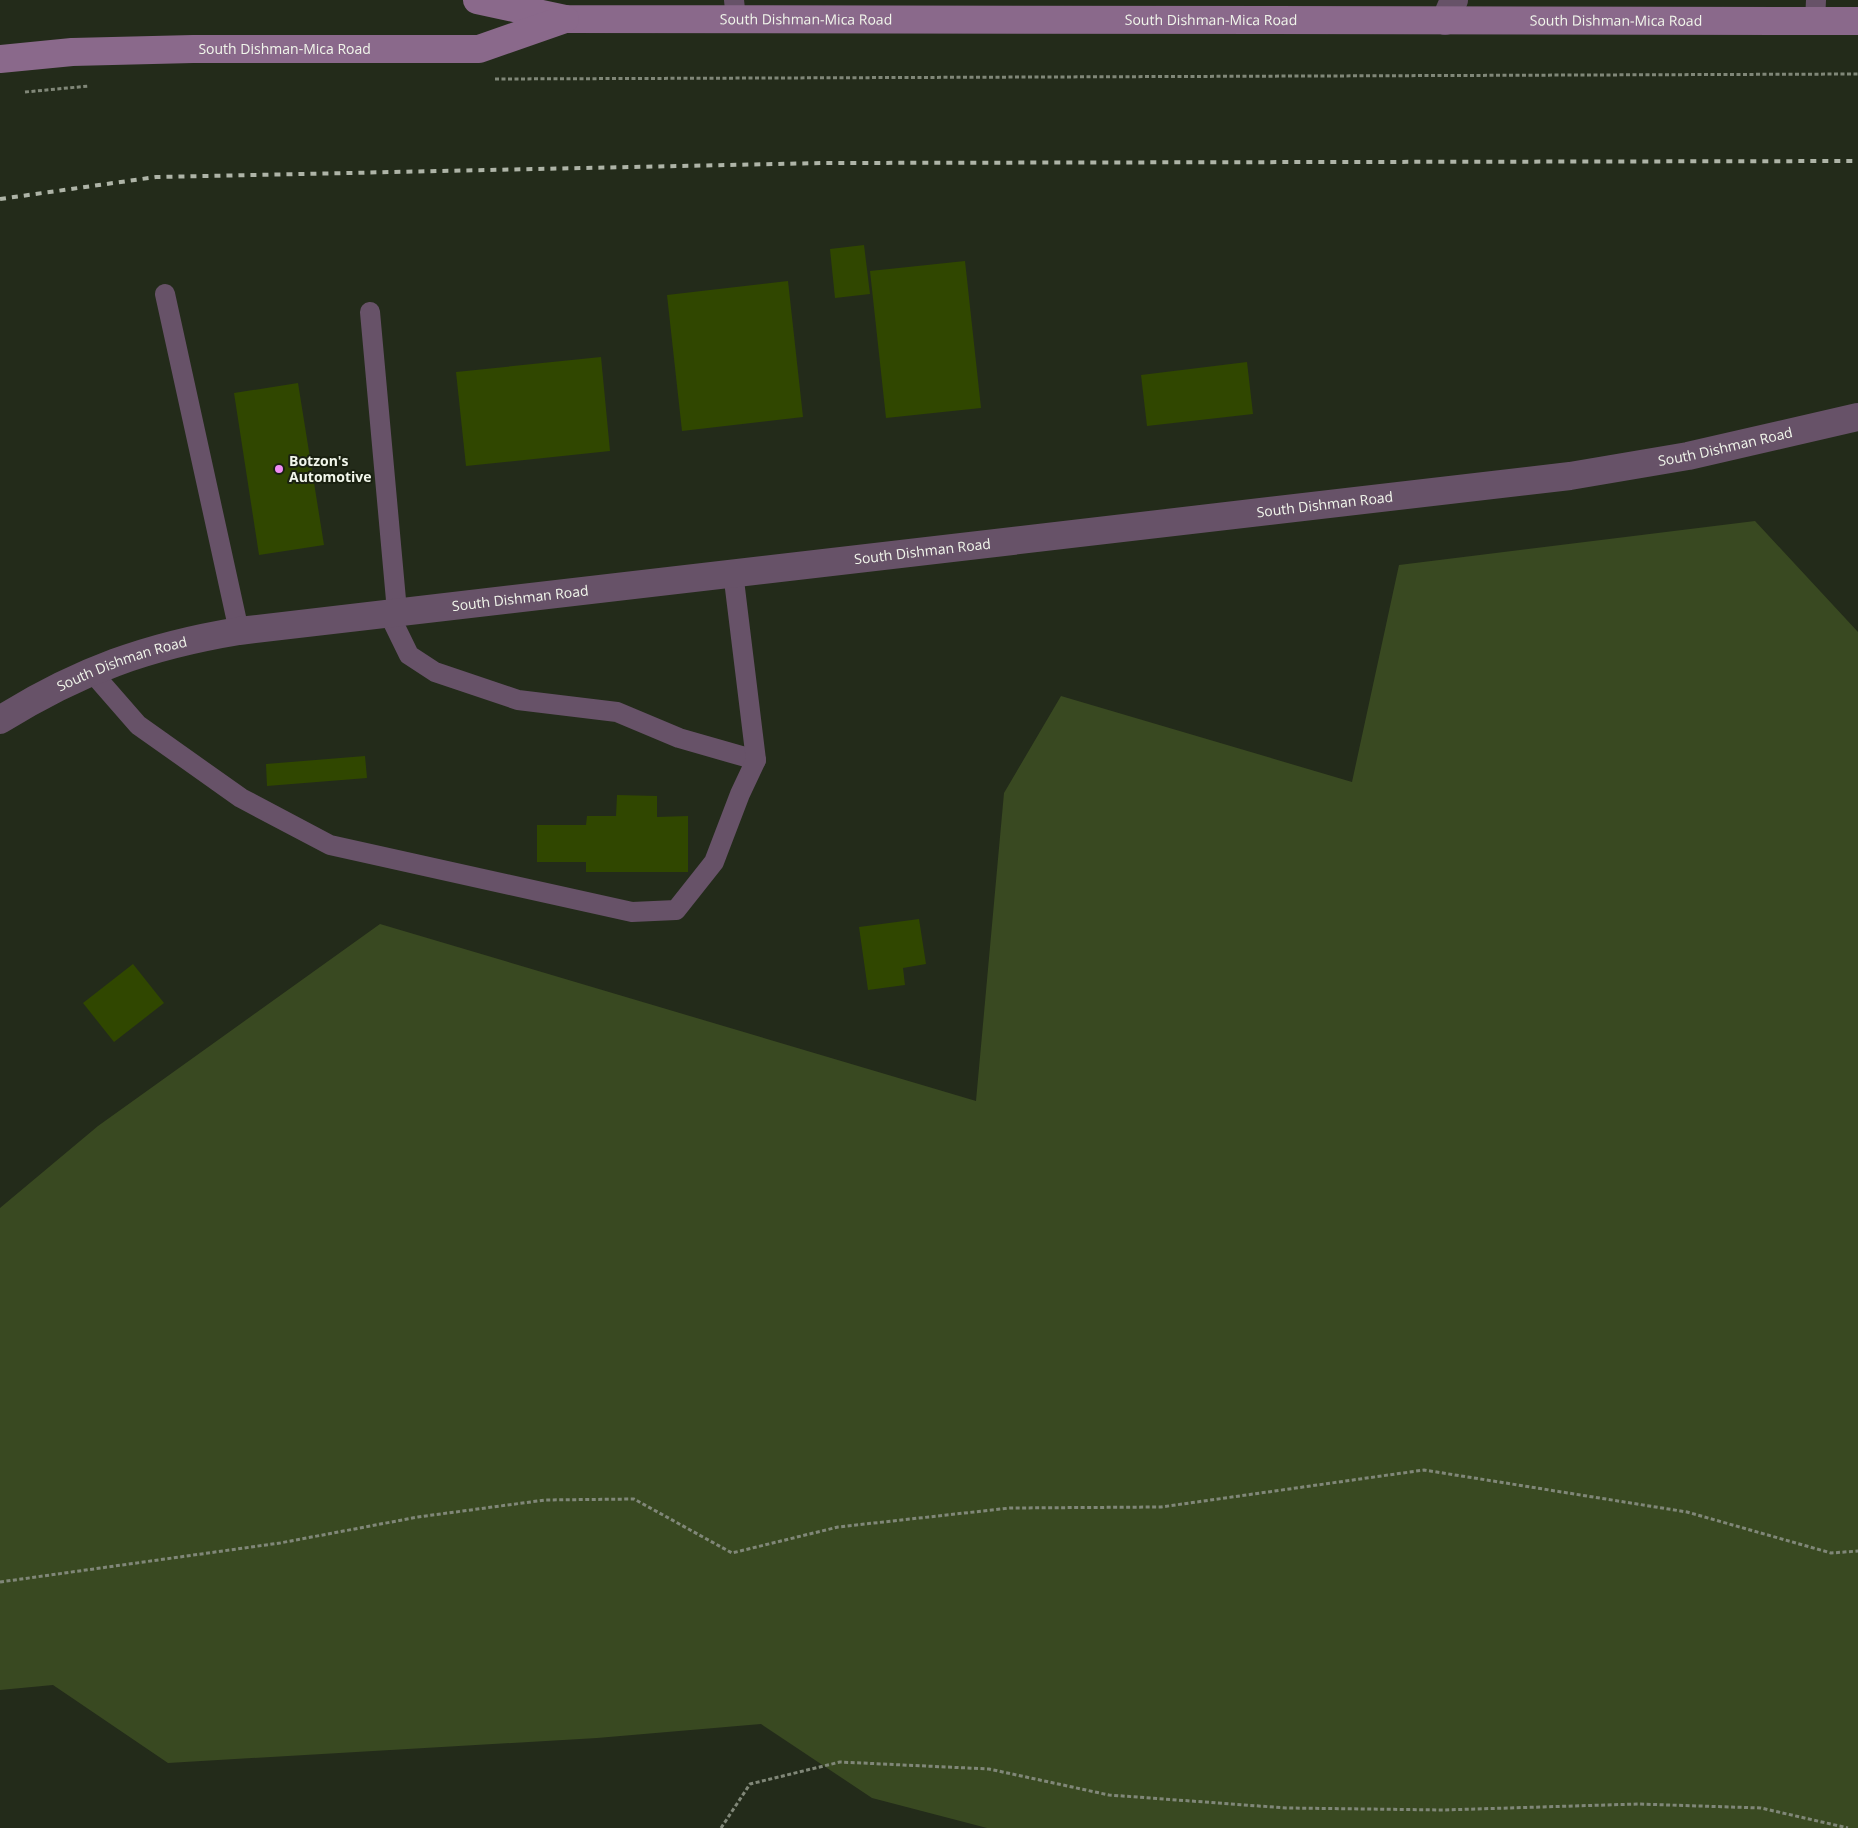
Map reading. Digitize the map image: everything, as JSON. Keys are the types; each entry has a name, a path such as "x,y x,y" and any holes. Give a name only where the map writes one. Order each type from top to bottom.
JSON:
{"main road":[{"name":"South Dishman-Mica Road","path":"477,0 565,19 735,9 1102,18 1450,10 1816,10 1858,20"},
{"name":"South Dishman-Mica Road","path":"0,59 72,52 193,49 479,49 565,19"}],"street":[{"name":"South Dishman Road","path":"0,720 90,670 157,648 238,631 1570,476 1688,456 1858,417"}],"lane":[{"path":"165,294 238,631"},
{"path":"370,312 393,612 409,655 435,672 518,700 617,712 679,738 756,760"},
{"path":"90,670 138,725 240,798 330,845 632,912 676,910 714,862 740,794 756,760 733,572"}],"path":[{"path":"491,79 1858,74"},
{"path":"25,92 92,86"},
{"path":"0,1582 280,1543 418,1517 545,1500 634,1499 732,1553 838,1527 1010,1508 1161,1508 1424,1470 1687,1512 1831,1553 1858,1551"},
{"path":"721,1828 750,1784 840,1762 989,1769 1109,1795 1286,1808 1443,1810 1638,1804 1761,1808 1848,1828"}],"green space":[{"path":"1755,521 1858,632 1858,1828 987,1828 872,1798 761,1724 597,1738 168,1763 53,1685 0,1690 0,1208 98,1126 380,924 976,1101 1004,793 1061,696 1352,782 1399,565"}],"building":[{"path":"864,245 870,294 835,298 830,249"},
{"path":"965,261 981,408 886,418 870,271"},
{"path":"788,281 803,417 682,431 667,295"},
{"path":"601,357 610,451 466,466 456,372"},
{"path":"1247,362 1253,414 1147,426 1141,375"},
{"name":"Botzon's Automotive","path":"298,383 324,545 259,555 234,393"},
{"path":"365,756 367,778 267,786 266,764"},
{"path":"617,795 657,796 657,817 688,816 688,872 586,872 586,862 537,862 537,825 586,825 587,816 616,816"},
{"path":"919,919 926,964 903,968 905,985 868,990 859,927"},
{"path":"133,964 164,1003 114,1042 83,1003"}],"railway":[{"path":"0,199 156,177 823,163 1858,161"}],"place":[{"name":"Botzon's Automotive","path":"279,469"}]}
